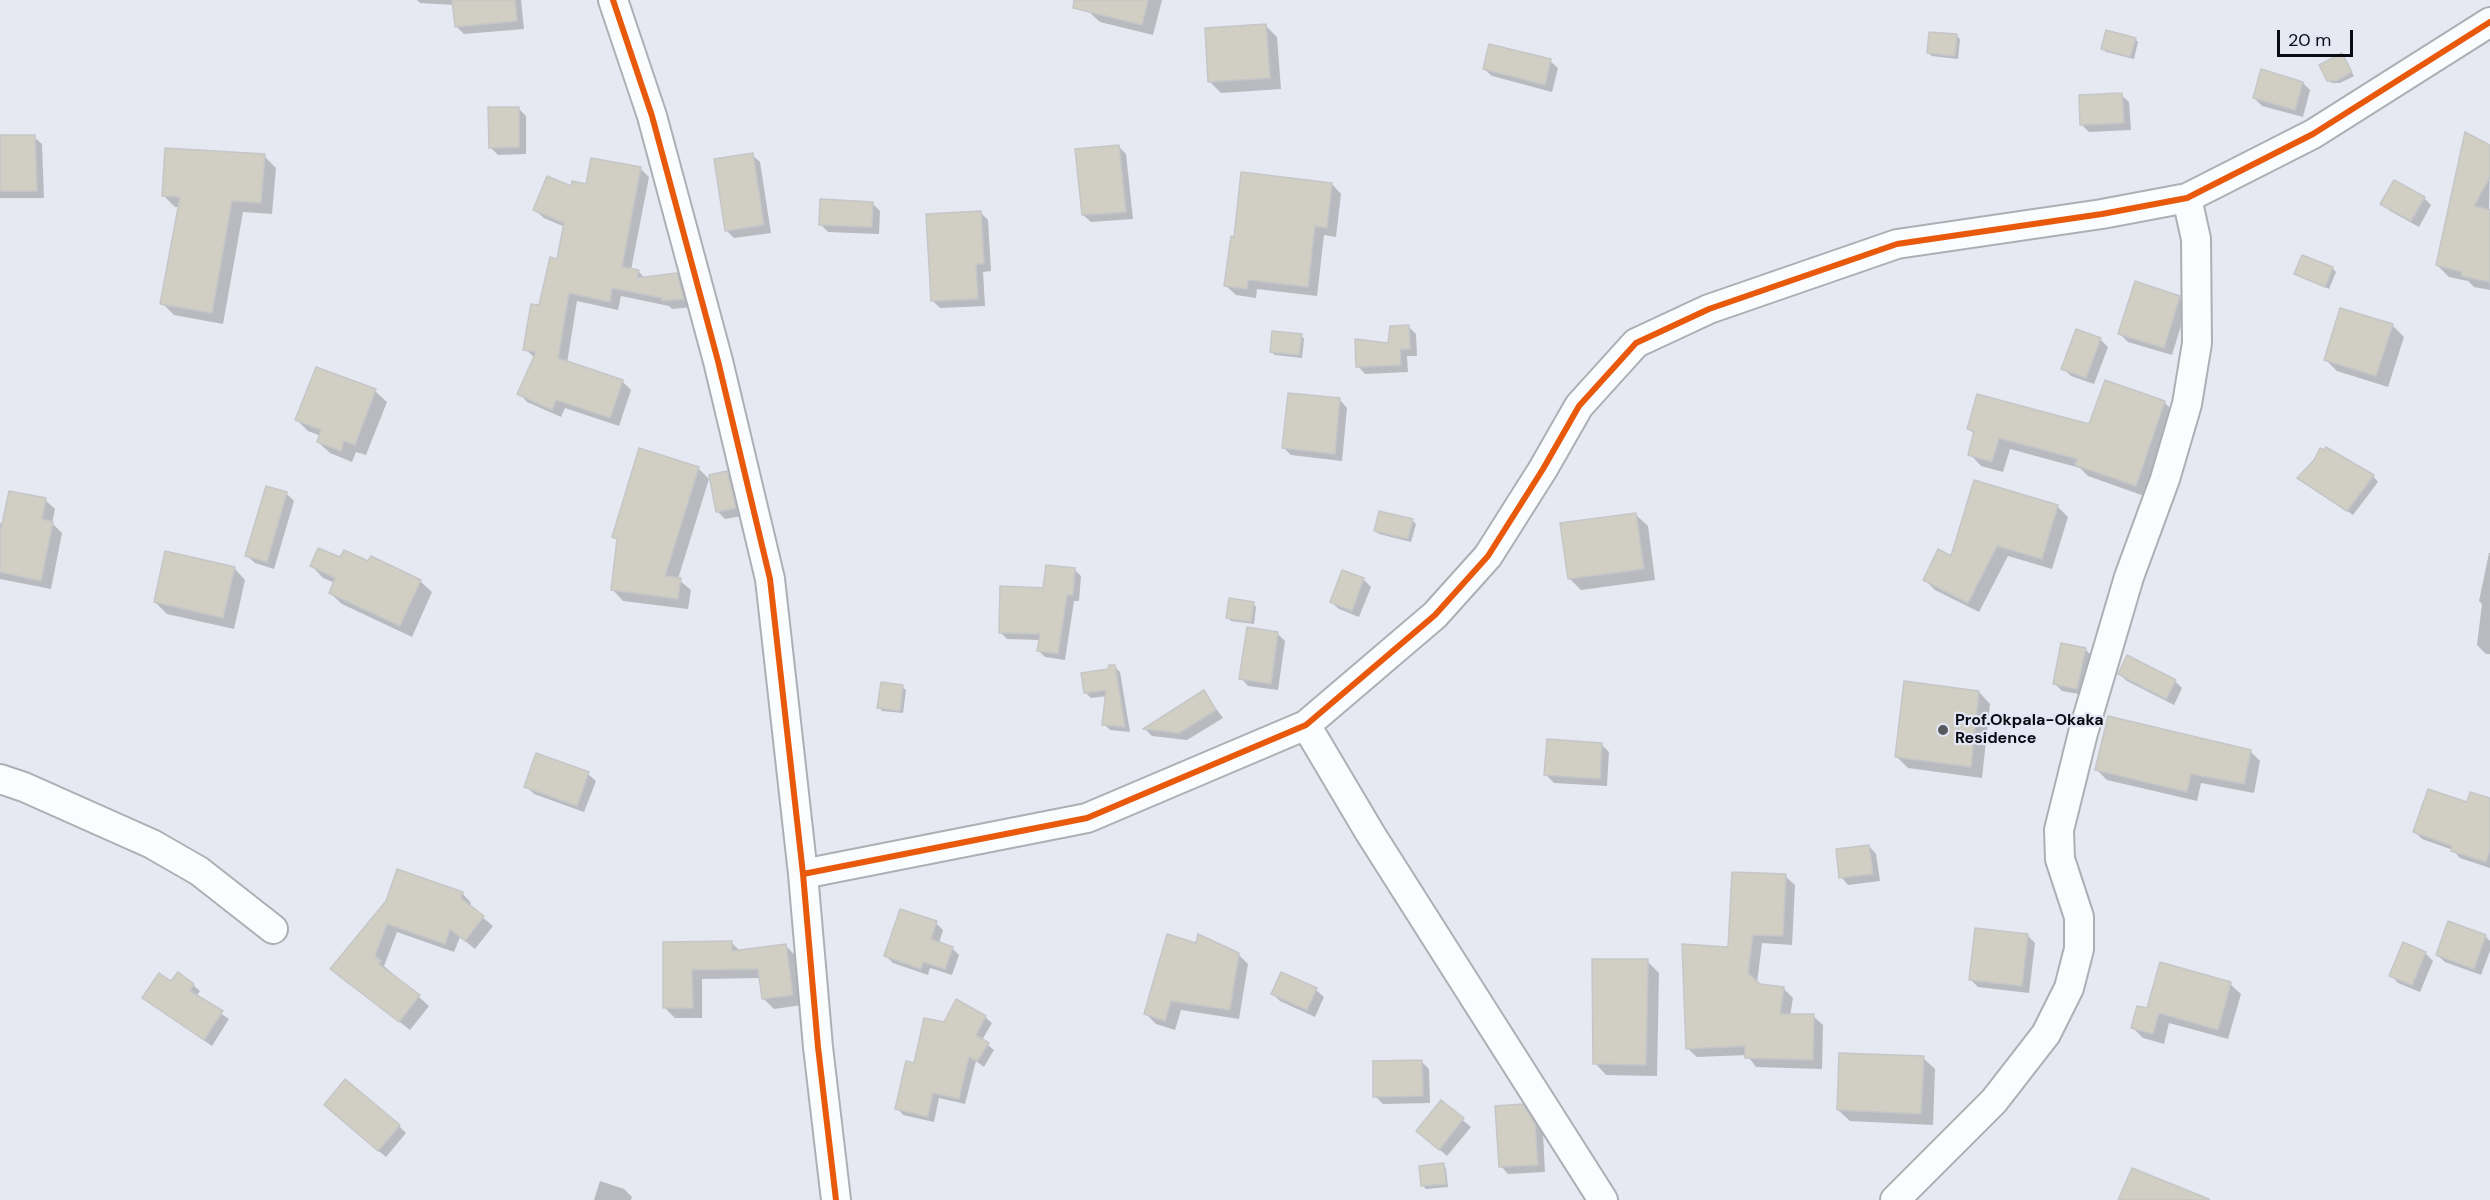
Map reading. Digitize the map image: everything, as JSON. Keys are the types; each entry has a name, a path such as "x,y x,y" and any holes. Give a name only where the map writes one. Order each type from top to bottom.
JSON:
{"street":[{"path":"613,0 652,116 721,373 770,579 836,1200"},
{"path":"803,874 1088,818 1306,725 1435,615 1488,556 1579,406 1636,343 1709,309 1897,244 2102,214 2187,198 2313,134 2490,22"},
{"path":"1895,1200 1994,1101 2046,1034 2069,988 2079,950 2079,917 2060,859 2059,830 2083,733 2129,577 2165,479 2187,404 2197,343 2196,239 2187,198"},
{"path":"1306,725 1370,833 1603,1200"},
{"path":"0,780 34,791 152,844 199,870 273,929"}],"building":[{"path":"452,0 515,0 517,21 455,27"},
{"path":"1074,0 1148,0 1142,25 1073,8"},
{"path":"1266,24 1270,78 1208,82 1205,28"},
{"path":"2106,30 2136,38 2130,57 2101,49"},
{"path":"1929,32 1957,34 1955,56 1927,53"},
{"path":"1489,44 1551,59 1545,85 1483,69"},
{"path":"2342,53 2352,72 2336,81 2327,81 2319,65"},
{"path":"2261,69 2303,82 2295,110 2253,98"},
{"path":"2122,93 2124,123 2080,125 2079,95"},
{"path":"488,107 519,107 519,147 489,148"},
{"path":"2465,132 2490,145 2490,177 2474,206 2490,210 2490,282 2461,276 2462,272 2436,265"},
{"path":"0,135 35,135 37,191 0,191"},
{"path":"1119,145 1126,212 1082,215 1075,149"},
{"path":"165,148 265,154 261,203 232,201 212,313 160,304 180,197 162,196"},
{"path":"753,153 764,225 725,231 714,159"},
{"path":"591,158 641,167 622,267 639,270 637,278 677,273 684,299 662,301 662,298 612,288 610,302 569,293 558,358 623,380 610,418 556,400 552,410 517,394 536,352 523,350 531,304 539,305 550,257 557,259 564,223 533,210 547,176 571,186 572,181 586,184"},
{"path":"1241,172 1332,183 1327,228 1315,226 1308,287 1248,280 1247,289 1224,286 1231,236 1234,237"},
{"path":"2394,180 2425,197 2411,221 2380,204"},
{"path":"820,199 873,202 872,227 819,225"},
{"path":"981,211 984,264 976,264 978,299 931,301 926,214"},
{"path":"2302,255 2333,267 2325,287 2294,274"},
{"path":"2135,281 2180,296 2164,348 2118,334"},
{"path":"2340,308 2393,324 2376,376 2324,360"},
{"path":"1409,325 1410,349 1400,349 1401,365 1356,367 1355,339 1388,343 1390,326"},
{"path":"2076,329 2101,338 2086,378 2061,369"},
{"path":"1272,331 1302,334 1299,355 1270,352"},
{"path":"316,367 376,389 355,445 344,441 341,451 317,442 321,430 295,420"},
{"path":"2105,380 2165,401 2136,486 2075,465 2077,459 1999,438 1992,462 1968,455 1974,431 1967,429 1977,394 2089,424"},
{"path":"1288,393 1340,398 1335,454 1282,448"},
{"path":"2326,447 2374,475 2347,511 2297,478 2314,460 2320,448 2324,450"},
{"path":"639,448 699,467 665,576 681,578 678,599 611,590 617,539 612,537"},
{"path":"727,471 736,508 716,512 709,475"},
{"path":"1974,480 2058,505 2042,559 1997,546 1968,603 1923,580 1938,549 1951,556"},
{"path":"266,486 287,492 267,562 245,556"},
{"path":"9,491 46,498 42,519 53,522 41,581 0,572 0,533"},
{"path":"1379,511 1413,519 1408,539 1374,531"},
{"path":"1636,513 1644,569 1568,579 1560,523"},
{"path":"318,548 340,557 344,550 368,561 371,556 421,580 400,626 329,593 335,578 310,566"},
{"path":"165,551 235,567 223,618 154,602"},
{"path":"1046,565 1075,568 1073,595 1067,595 1058,654 1037,651 1040,634 999,633 1000,586 1043,588"},
{"path":"1342,570 1364,578 1352,611 1330,602"},
{"path":"1229,598 1254,602 1251,622 1226,618"},
{"path":"1247,627 1278,632 1271,684 1239,679"},
{"path":"2061,643 2086,648 2077,689 2053,684"},
{"path":"2127,655 2176,680 2166,699 2118,674"},
{"path":"1109,665 1115,665 1125,727 1102,725 1106,690 1084,693 1081,673 1108,669"},
{"name":"Prof.Okpala-Okaka Residence","path":"1904,681 1979,691 1971,767 1895,757"},
{"path":"881,682 903,685 900,711 877,708"},
{"path":"1204,690 1216,710 1179,733 1143,729"},
{"path":"2108,716 2251,750 2244,784 2191,774 2187,792 2095,770"},
{"path":"1547,739 1602,743 1600,779 1544,775"},
{"path":"536,753 589,772 577,806 524,787"},
{"path":"2428,789 2467,802 2470,792 2490,798 2490,849 2486,862 2451,851 2452,846 2413,832"},
{"path":"1869,845 1873,874 1839,878 1836,849"},
{"path":"397,869 463,892 461,898 484,916 465,941 450,929 445,944 387,924 375,956 381,961 379,964 420,995 399,1022 330,969 386,901"},
{"path":"1732,872 1786,874 1783,936 1753,935 1748,973 1760,984 1784,987 1780,1014 1814,1014 1813,1060 1745,1058 1745,1046 1686,1049 1682,944 1728,947"},
{"path":"900,909 937,921 931,939 953,947 945,969 923,962 921,969 884,956"},
{"path":"2448,921 2486,935 2474,969 2436,955"},
{"path":"1975,928 2028,934 2022,986 1969,980"},
{"path":"1167,934 1196,943 1198,934 1239,953 1230,1010 1171,1001 1165,1021 1144,1014"},
{"path":"732,941 732,951 786,944 793,995 762,999 758,969 692,970 693,1008 663,1008 663,942"},
{"path":"2403,942 2426,952 2412,985 2389,976"},
{"path":"1592,959 1648,959 1646,1065 1593,1064"},
{"path":"2160,962 2231,982 2218,1030 2159,1013 2153,1034 2131,1028 2137,1006 2147,1008"},
{"path":"178,972 194,984 190,991 223,1011 204,1040 142,998 159,973 171,981"},
{"path":"1281,972 1317,988 1307,1010 1271,994"},
{"path":"956,999 986,1016 976,1035 989,1043 977,1061 969,1057 959,1099 933,1093 928,1117 895,1109 906,1061 914,1063 924,1018 944,1022"},
{"path":"1839,1053 1924,1056 1921,1114 1837,1110"},
{"path":"1422,1060 1423,1096 1373,1097 1373,1061"},
{"path":"345,1079 400,1125 378,1151 324,1105"},
{"path":"1441,1100 1464,1118 1439,1150 1416,1131"},
{"path":"1523,1104 1535,1124 1538,1165 1499,1167 1495,1106"},
{"path":"1444,1163 1446,1184 1421,1186 1419,1166"},
{"path":"2132,1168 2209,1199 2209,1200 2118,1200"}],"cycle path":[{"path":"613,0 652,116 718,361 770,579 836,1200"},
{"path":"803,874 1087,818 1306,725 1435,615 1488,556 1543,469 1579,406 1636,343 1709,309 1897,244 2102,214 2187,198 2313,134 2490,22"}],"place":[{"name":"Prof.Okpala-Okaka Residence","path":"1943,730"}]}
